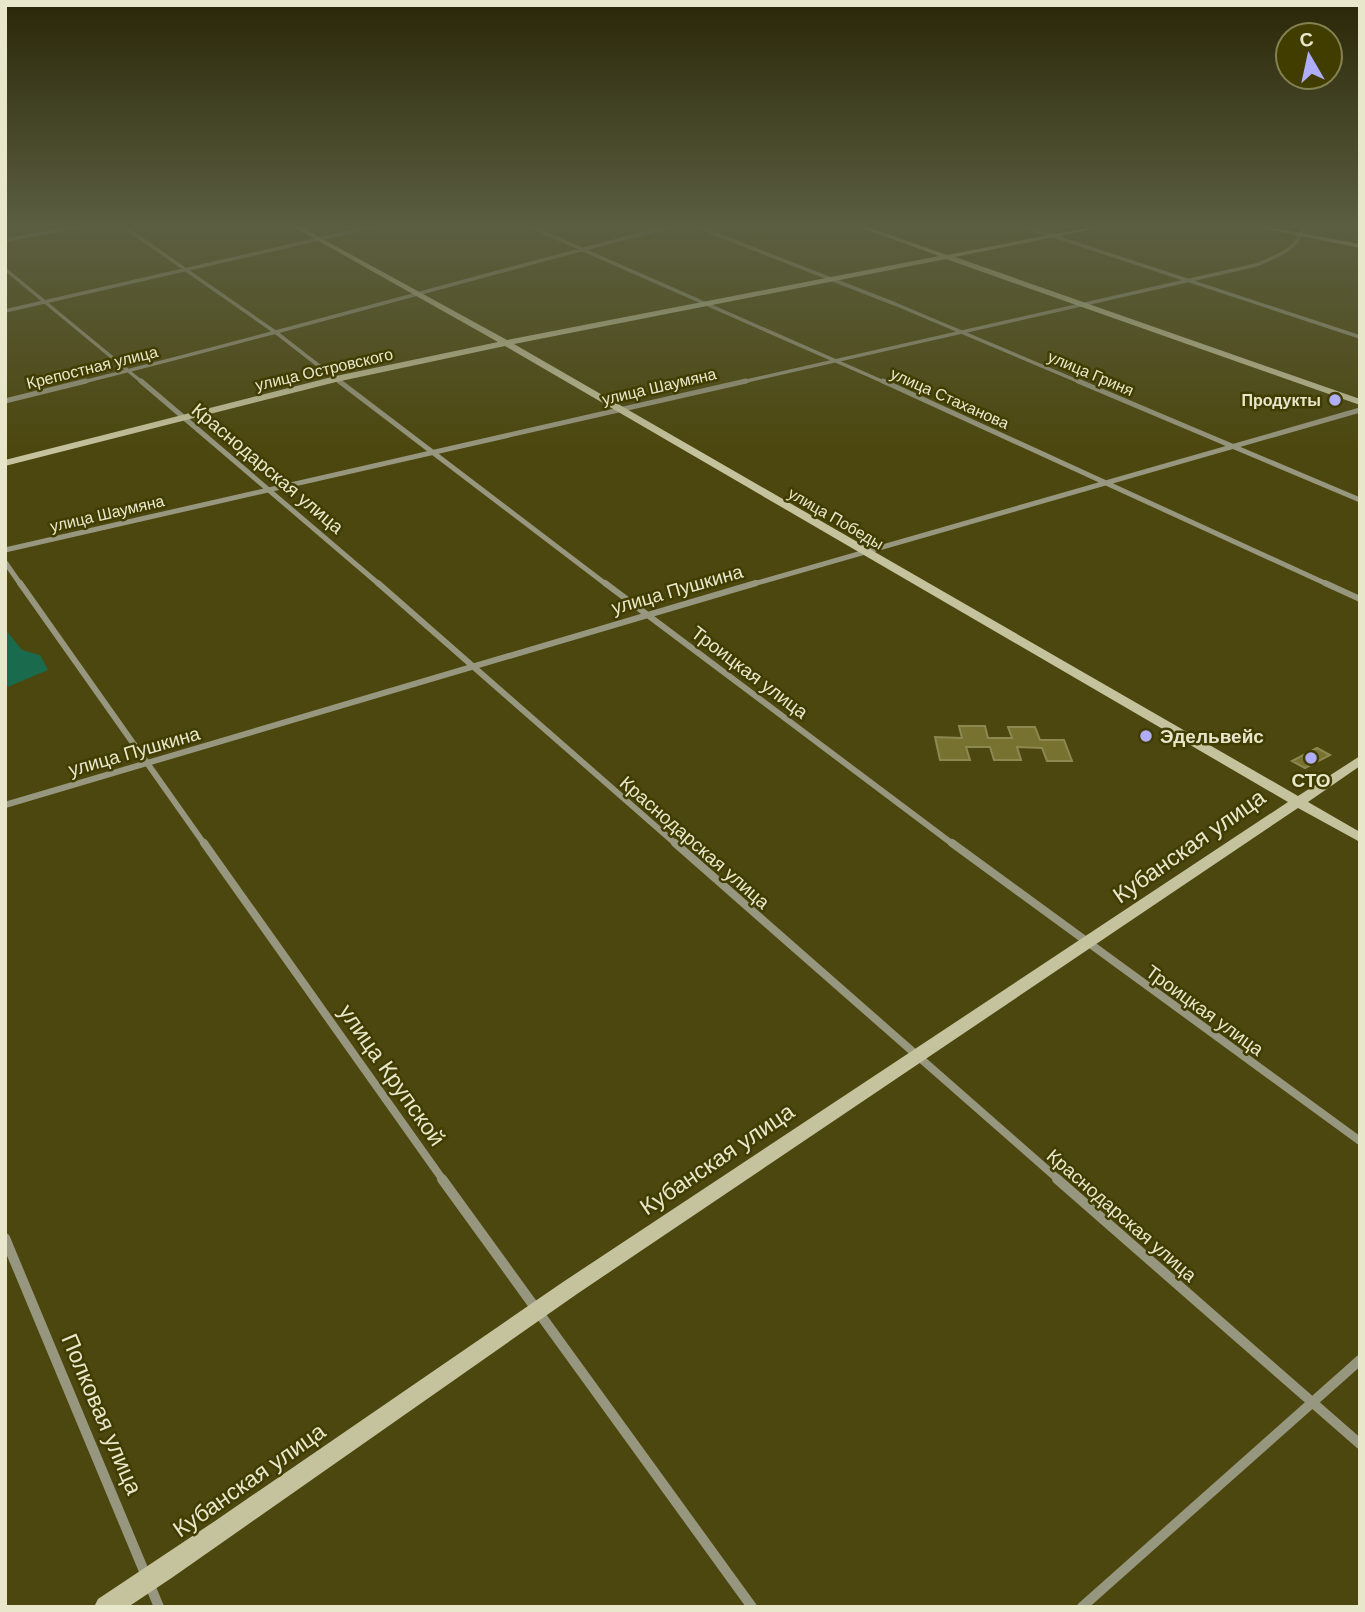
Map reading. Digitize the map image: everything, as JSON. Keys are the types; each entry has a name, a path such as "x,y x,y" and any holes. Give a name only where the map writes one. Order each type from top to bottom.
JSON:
{"street":[{"path":"5,311 50,301"},
{"name":"Троицкая улица","path":"231,301 1088,945 1360,1141"},
{"name":"Крепостная улица","path":"5,401 278,334 386,301"},
{"name":"улица Победы","path":"433,301 1360,838"},
{"name":"улица Стаханова","path":"704,301 1360,599"},
{"name":"улица Островского","path":"5,463 336,379 506,342 718,301"},
{"name":"улица Гриня","path":"885,301 1360,500"},
{"path":"1071,301 1360,402"},
{"name":"улица Шаумяна","path":"5,550 618,408 1104,301"},
{"path":"1251,301 1360,337"},
{"name":"Краснодарская улица","path":"47,302 270,488 1360,1444"},
{"name":"улица Пушкина","path":"5,805 862,551 1360,410"},
{"name":"улица Крупской","path":"5,562 536,1311 752,1607"},
{"name":"Кубанская улица","path":"106,1607 536,1311 915,1055 1088,945 1294,802 1360,760"},
{"name":"Полковая улица","path":"5,1238 159,1607"},
{"path":"1082,1607 1360,1360"}],"shaded area":[{"path":"5,629 22,650 40,655 48,670 5,688"}],"building":[{"path":"959,726 985,726 988,738 1012,738 1008,727 1035,727 1040,740 1064,740 1072,761 1047,761 1042,748 1017,747 1021,760 994,760 990,747 966,747 970,760 940,760 935,737 962,738"},
{"name":"СТО","path":"1317,748 1330,755 1305,768 1292,761"}],"place":[{"name":"Продукты","path":"1335,400"},
{"name":"Эдельвейс","path":"1146,736"},
{"name":"СТО","path":"1311,758"}]}
